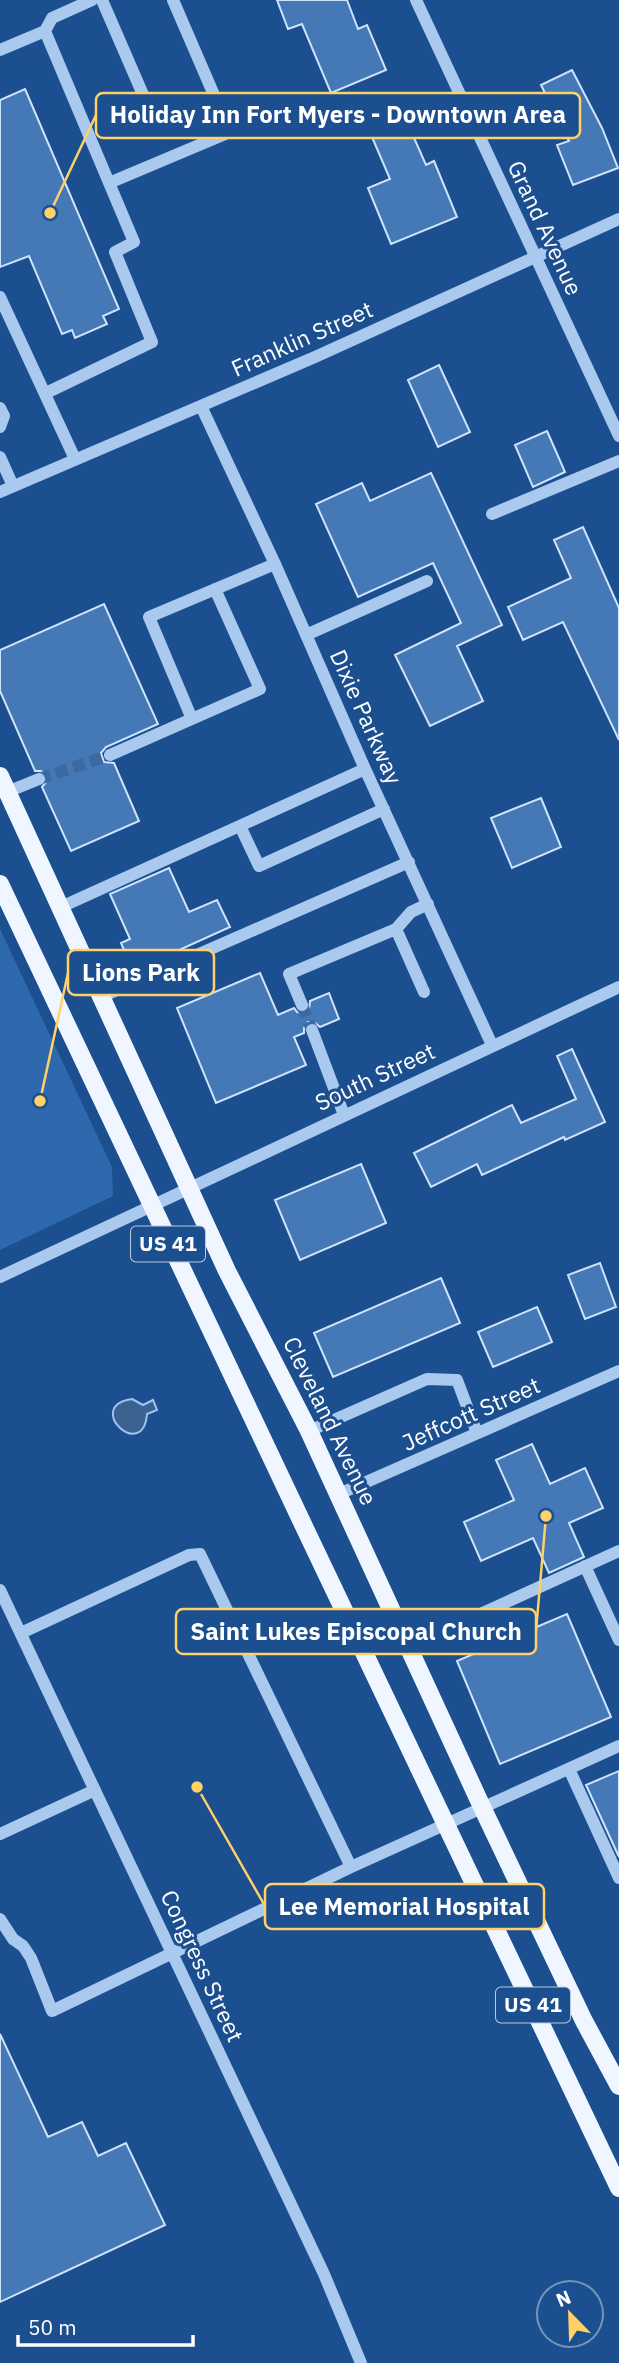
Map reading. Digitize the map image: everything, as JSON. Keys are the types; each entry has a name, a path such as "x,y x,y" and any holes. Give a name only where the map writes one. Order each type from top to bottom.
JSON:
{"main road":[{"name":"Cleveland Avenue","path":"4,784 188,1188 309,1431 482,1807 584,2021 619,2086"},
{"name":"US 41","path":"0,884 150,1207 447,1823 619,2188"}],"street":[{"path":"0,50 45,32 52,18 92,0"},
{"path":"102,0 154,120"},
{"path":"109,183 230,132 173,0"},
{"name":"Grand Avenue","path":"416,0 619,436"},
{"path":"45,32 134,243 115,252 152,342 46,393"},
{"name":"Franklin Street","path":"0,492 330,350 619,219"},
{"path":"0,296 75,459"},
{"name":"Dixie Parkway","path":"201,406 492,1045"},
{"path":"0,408 4,416 0,427"},
{"path":"0,457 13,486"},
{"path":"492,514 619,461"},
{"path":"192,719 149,617 275,564"},
{"path":"306,635 427,581"},
{"path":"110,755 260,690 215,589"},
{"path":"61,907 365,769"},
{"path":"4,784 39,779"},
{"path":"240,826 258,866 384,809"},
{"path":"101,997 409,862"},
{"path":"302,1005 289,974 396,929 411,912 428,904"},
{"path":"396,929 424,992"},
{"name":"South Street","path":"0,1277 619,987"},
{"path":"314,1034 344,1115"},
{"name":"Jeffcott Street","path":"339,1494 619,1371"},
{"path":"309,1431 427,1379 457,1380 477,1433"},
{"path":"410,1646 619,1551"},
{"path":"21,1633 190,1555 200,1554 351,1867"},
{"path":"585,1566 619,1640"},
{"name":"Congress Street","path":"0,1590 324,2274 361,2363"},
{"path":"0,1919 13,1939 23,1946 40,1977 52,2011 351,1867 619,1746"},
{"path":"569,1769 619,1878"},
{"path":"0,1834 95,1790"}],"shaded area":[{"path":"0,929 112,1167 113,1196 0,1250"},
{"path":"132,1399 143,1405 153,1400 157,1410 147,1414 143,1428 136,1433 128,1433 114,1420 113,1411 118,1404"}],"building":[{"path":"277,0 347,0 358,29 367,25 386,70 331,93 302,24 288,29"},
{"path":"572,70 602,128 618,168 573,185 557,145 569,141 541,85"},
{"path":"25,89 119,309 103,316 107,324 75,338 72,330 62,334 29,256 0,267 0,100"},
{"path":"407,122 426,165 434,161 457,217 391,244 368,188 390,179 372,137"},
{"path":"439,365 470,432 438,447 408,380"},
{"path":"547,431 565,472 533,487 515,445"},
{"path":"431,473 502,625 457,646 483,701 430,726 395,655 461,623 433,563 358,597 316,504 362,483 370,501"},
{"path":"583,527 619,608 619,740 563,622 523,640 508,607 571,578 554,540"},
{"path":"104,604 158,724 106,747 101,753 104,762 114,763 139,821 71,851 42,787 47,781 47,775 35,771 0,691 0,650"},
{"path":"541,798 561,847 512,868 491,818"},
{"path":"169,868 189,912 217,900 230,927 133,971 121,943 130,939 110,894"},
{"path":"260,973 278,1015 294,1008 297,1012 305,1013 309,1010 310,1001 329,993 339,1019 320,1027 314,1022 308,1022 304,1033 294,1037 306,1065 216,1103 177,1008"},
{"path":"572,1049 605,1122 565,1140 564,1137 482,1175 477,1164 431,1187 414,1153 512,1105 521,1123 576,1099 557,1056"},
{"path":"361,1164 386,1223 300,1260 275,1200"},
{"path":"600,1263 616,1307 585,1319 568,1275"},
{"path":"441,1278 460,1323 333,1377 314,1333"},
{"path":"537,1307 552,1342 493,1367 478,1332"},
{"path":"532,1444 550,1484 585,1468 603,1508 569,1523 584,1557 549,1573 533,1538 481,1561 464,1522 514,1500 496,1460"},
{"path":"567,1614 611,1717 500,1764 457,1661"},
{"path":"619,1771 619,1857 586,1785"},
{"path":"0,2034 48,2137 82,2122 98,2156 126,2143 165,2225 0,2302"}],"tunnel":[{"path":"39,779 110,755"},
{"path":"302,1005 312,1030"}],"place":[{"name":"Holiday Inn Fort Myers - Downtown Area","path":"50,213"},
{"name":"Lions Park","path":"40,1101"},
{"name":"Saint Lukes Episcopal Church","path":"546,1516"},
{"name":"Lee Memorial Hospital","path":"197,1787"}]}
